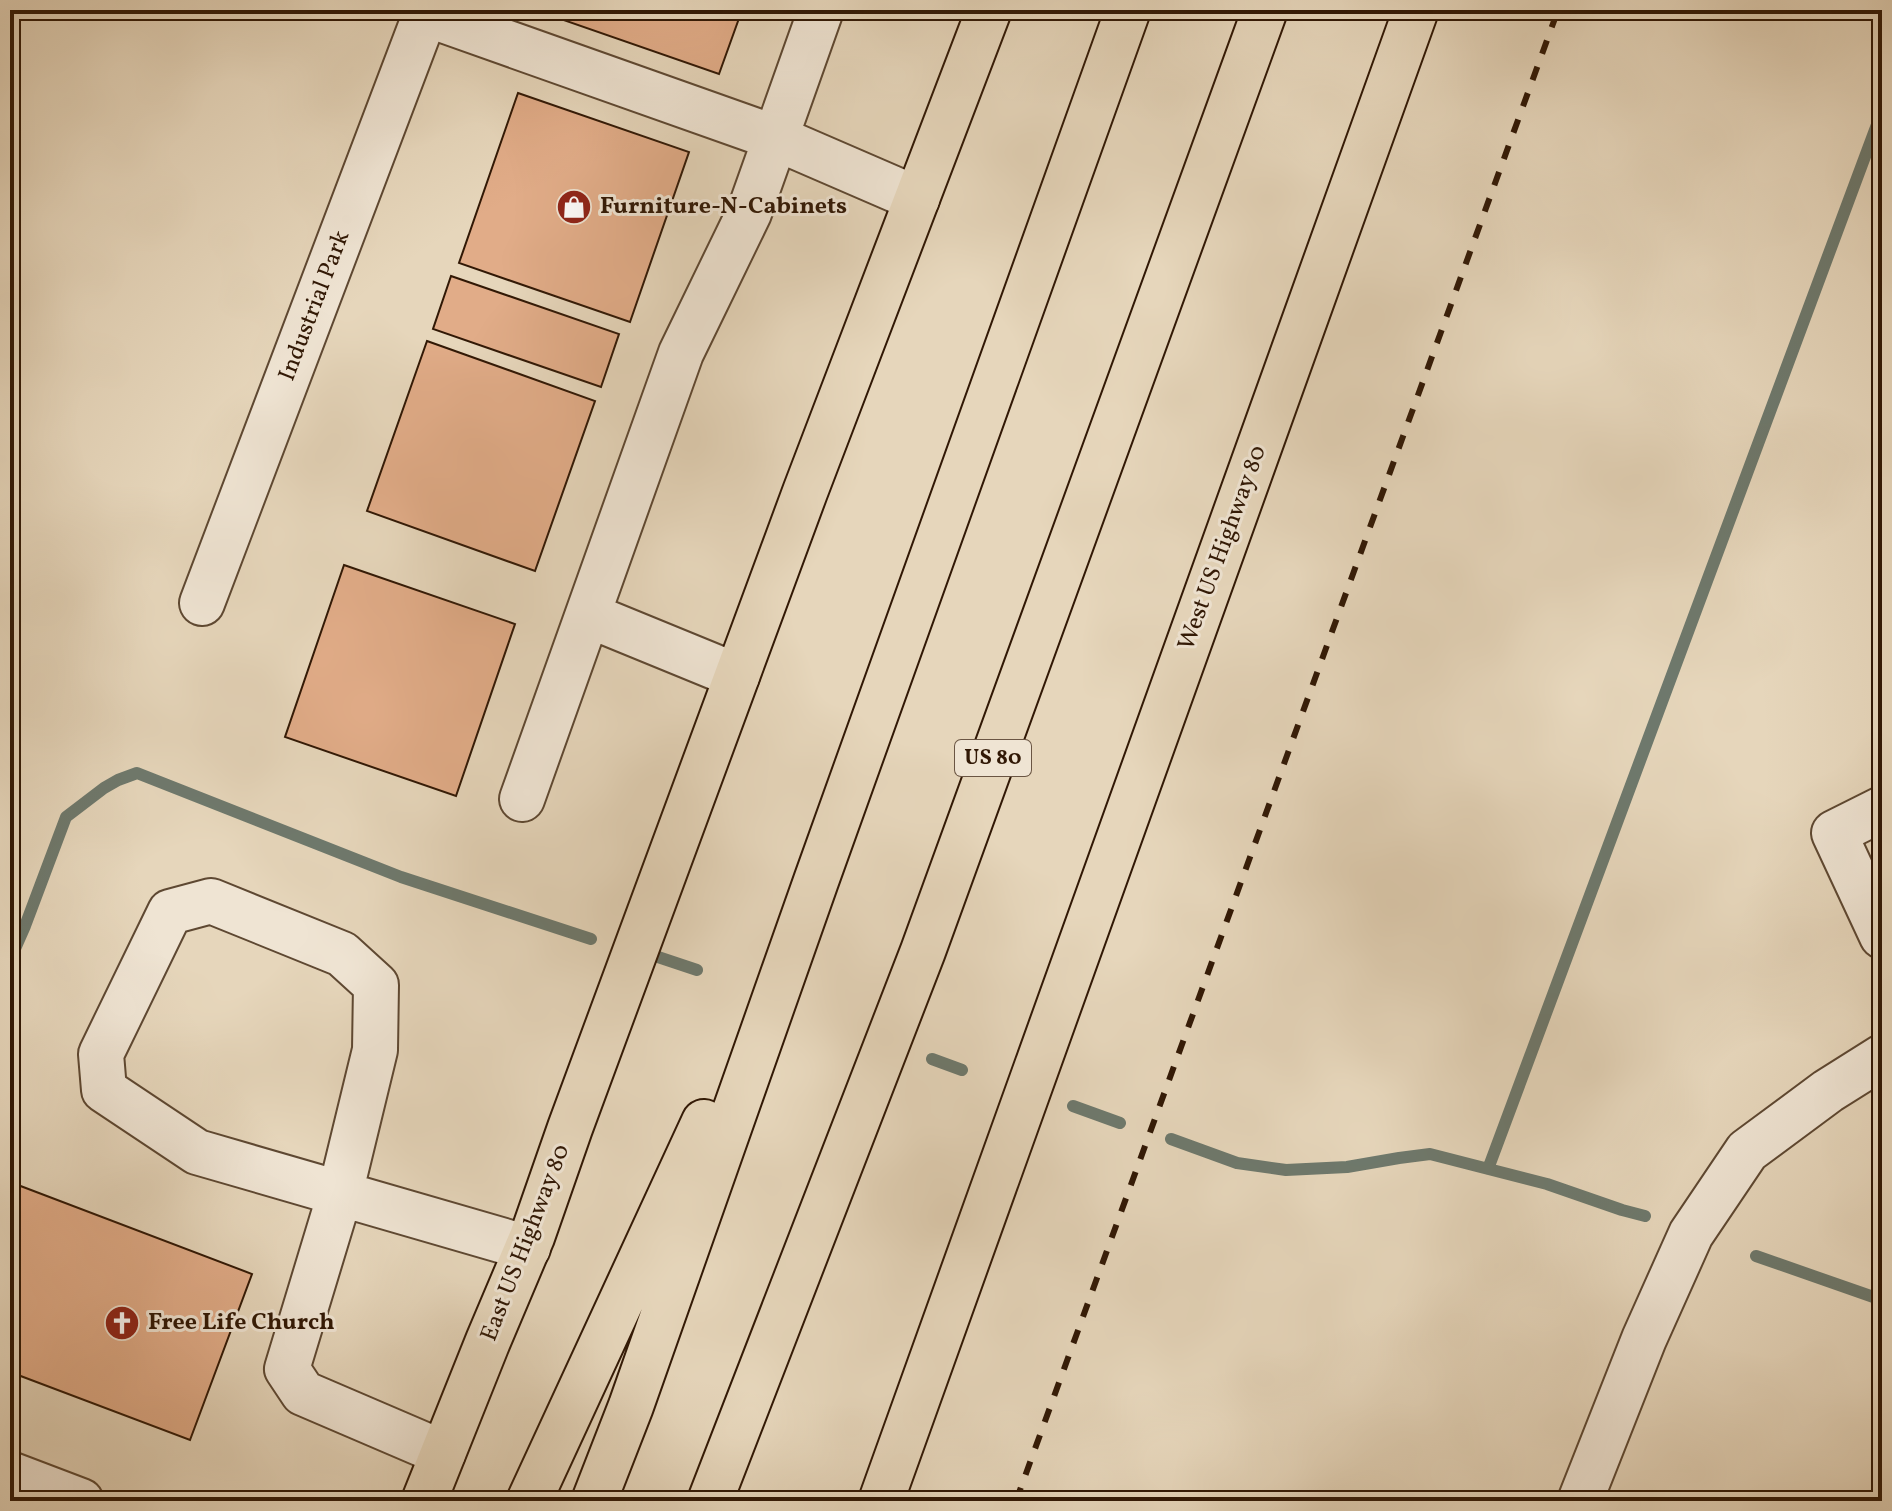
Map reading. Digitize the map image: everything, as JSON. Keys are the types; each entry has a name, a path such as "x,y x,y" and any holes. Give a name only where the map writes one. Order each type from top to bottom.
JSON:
{"main road":[{"path":"737,676 989,10"},
{"path":"594,1501 636,1391 1128,10"},
{"name":"US 80","path":"710,1501 923,951 1265,10"},
{"name":"West US Highway 80","path":"881,1501 1416,10"},
{"name":"East US Highway 80","path":"424,1501 528,1248 737,676"},
{"path":"529,1501 816,881"}],"lane":[{"path":"522,799 681,353 749,213 821,10"},
{"path":"427,12 776,138 917,199"},
{"name":"Industrial Park","path":"202,603 427,12"},
{"path":"588,615 737,676"},
{"path":"1882,809 1834,833 1882,936"},
{"path":"443,1453 303,1393 287,1369 340,1194 375,1050 376,985 342,954 211,901 170,912 101,1054 104,1090 197,1152 340,1194 528,1248"},
{"path":"1580,1501 1644,1339 1691,1234 1747,1151 1828,1091 1882,1057"},
{"path":"10,1474 81,1501"}],"building":[{"path":"551,10 742,10 719,74 549,15"},
{"name":"Furniture-N-Cabinets","path":"518,93 689,152 630,322 459,263"},
{"path":"451,276 619,334 601,387 433,329"},
{"path":"427,341 595,401 535,571 367,511"},
{"path":"344,565 515,624 456,796 285,737"},
{"name":"Free Life Church","path":"10,1182 252,1274 190,1440 10,1372"}],"waterway":[{"path":"1488,1169 1882,111"},
{"path":"10,960 66,817 104,788 137,773 401,877 591,939"},
{"path":"655,956 697,970"},
{"path":"932,1059 962,1070"},
{"path":"1073,1106 1120,1123"},
{"path":"1171,1139 1237,1163 1286,1170 1347,1167 1430,1154 1547,1184 1645,1216"},
{"path":"1756,1256 1882,1300"}],"railway":[{"path":"1016,1501 1558,10"}],"place":[{"name":"Furniture-N-Cabinets","path":"574,207"},
{"name":"Free Life Church","path":"122,1323"}]}
